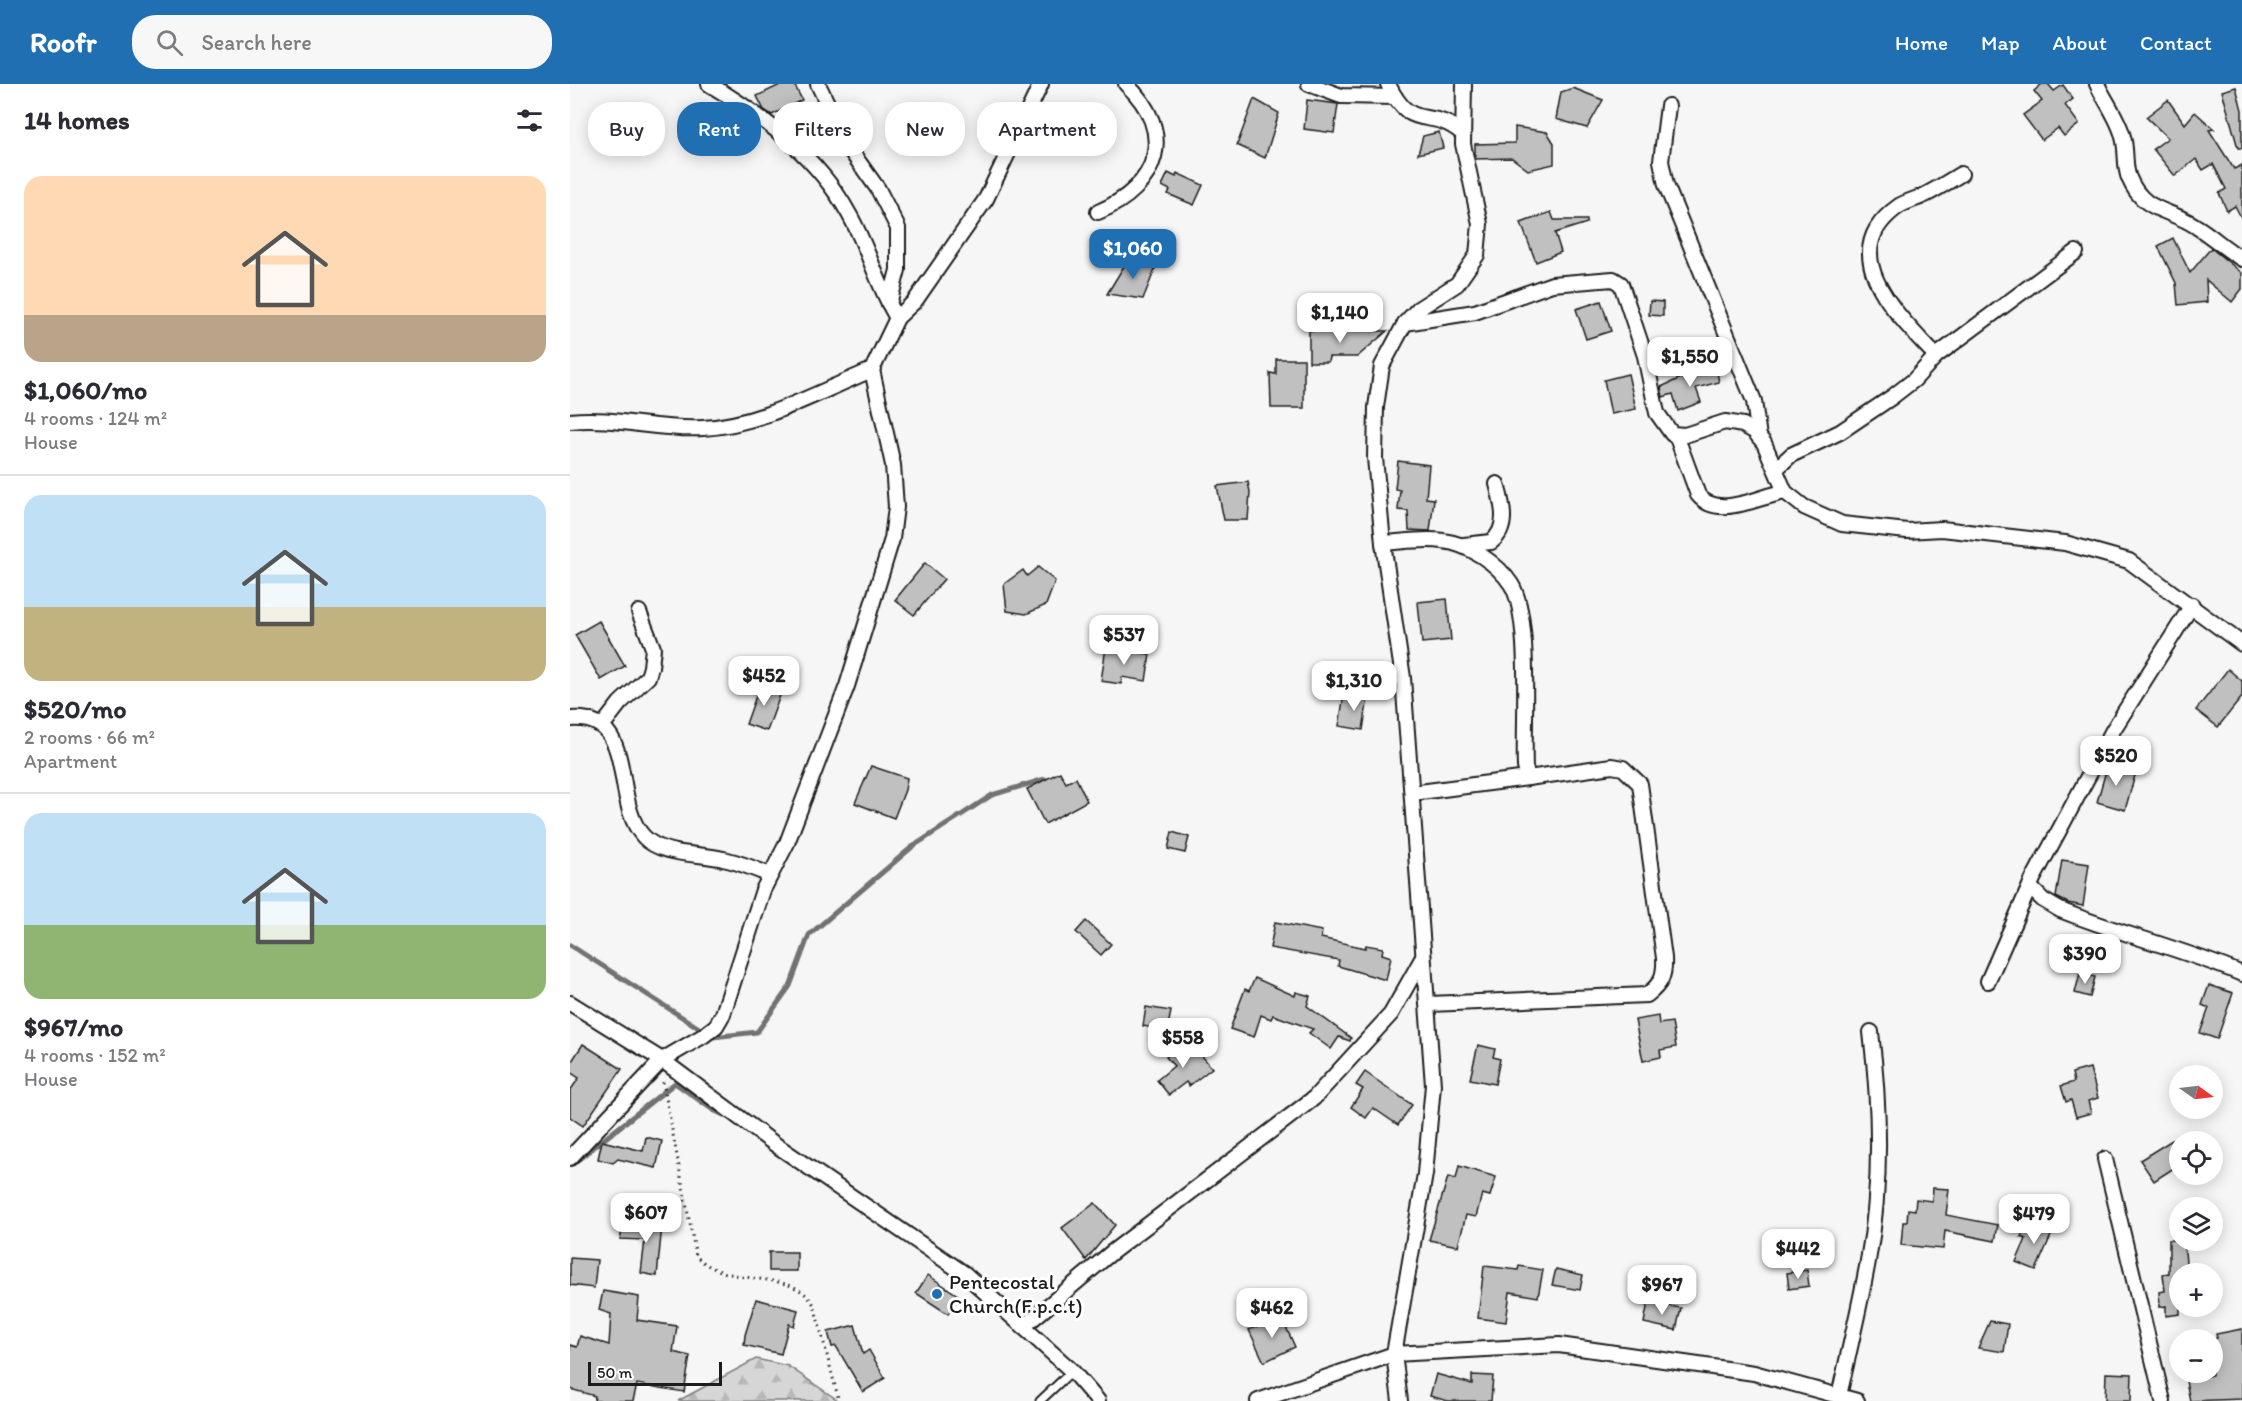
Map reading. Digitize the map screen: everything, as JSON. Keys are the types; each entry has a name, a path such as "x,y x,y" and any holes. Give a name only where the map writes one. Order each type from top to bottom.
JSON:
{"street":[{"path":"709,84 740,104 819,167 851,216 897,318"},
{"path":"818,84 848,147 882,195 898,228 898,270 889,304"},
{"path":"570,1158 661,1063 716,1026 723,1014 740,955 770,875 787,843 847,686 892,539 896,507 893,465 872,370 897,318 915,301 972,223 986,199 1041,84"},
{"path":"1098,212 1120,203 1131,194 1154,161 1158,142 1155,124 1137,95 1126,84"},
{"path":"1309,84 1341,96 1395,97"},
{"path":"1388,84 1400,106 1413,116 1446,122 1462,133"},
{"path":"1400,1401 1394,1354 1430,1134 1433,1085 1429,1004 1423,957 1403,678 1383,543 1375,458 1376,407 1382,366 1405,323 1418,309 1456,284 1477,255 1480,224 1465,162 1462,133 1464,84"},
{"path":"2097,84 2123,135 2128,177 2140,197 2153,209 2166,212 2199,227 2225,249 2242,259"},
{"path":"1668,106 1661,161 1666,185 1754,401 1760,437 1785,492 1804,507 1842,524 1907,531 1942,529 2065,543 2129,561 2192,605 2242,644"},
{"path":"1936,356 1898,314 1876,282 1868,258 1869,242 1876,226 1901,205 1924,196 1961,174"},
{"path":"1776,469 1791,455 1840,432 1892,397 1914,381 1936,356 2076,252"},
{"path":"1405,323 1475,312 1552,284 1613,279 1621,284 1644,356 1657,413 1672,434 1685,435 1725,422 1743,425 1760,437"},
{"path":"570,422 590,419 701,429 740,424 872,370"},
{"path":"1676,435 1698,495 1704,503 1718,507 1785,492"},
{"path":"1383,543 1442,541 1464,545 1491,542 1501,531 1503,512 1497,484"},
{"path":"1464,545 1480,555 1512,585 1522,622 1525,767 1528,778"},
{"path":"1988,981 2030,887 2113,730 2192,605"},
{"path":"603,725 620,703 648,677 653,648 639,612"},
{"path":"570,719 594,721 603,725 614,740 628,804 644,838 659,847 724,859 770,875"},
{"path":"1412,793 1612,766 1623,768 1640,784 1664,958 1665,973 1659,986 1647,996 1429,1004"},
{"path":"2030,887 2043,900 2060,910 2175,951 2200,956 2242,974"},
{"path":"1023,1327 1112,1252 1314,1098 1391,1014 1423,957"},
{"path":"570,1003 661,1063 965,1274 1072,1371 1098,1401"},
{"path":"1839,1396 1869,1260 1878,1180 1877,1085 1871,1032"},
{"path":"2105,1159 2163,1401"},
{"path":"1258,1401 1394,1354 1559,1345 1754,1373 1857,1401"}],"lane":[{"path":"1040,1401 1072,1371"}],"path":[{"path":"661,1063 696,1256 708,1268 724,1274 793,1285 807,1293 814,1305 839,1401"}],"green space":[{"path":"756,1359 788,1366 839,1401 678,1401"}],"building":[{"path":"782,84 794,84 802,100 773,102 772,115 764,110 757,96"},
{"path":"2042,84 2048,84 2054,91 2063,85 2073,99 2065,105 2079,124 2064,136 2058,128 2042,140 2023,115 2042,101 2034,91"},
{"path":"2236,87 2242,110 2242,148 2238,148 2222,91"},
{"path":"1573,88 1603,100 1587,128 1556,119 1561,92"},
{"path":"1254,99 1279,113 1265,158 1237,145"},
{"path":"1307,100 1338,104 1334,133 1304,129"},
{"path":"2168,100 2185,124 2195,112 2214,129 2209,130 2234,169 2242,165 2242,219 2235,206 2227,211 2219,193 2226,189 2213,164 2203,170 2196,159 2175,176 2153,149 2168,138 2146,117"},
{"path":"1515,127 1547,132 1554,143 1554,164 1528,170 1512,158 1475,159 1475,144 1515,143"},
{"path":"1439,132 1443,148 1418,154 1423,136"},
{"path":"1168,173 1176,177 1177,173 1203,185 1194,205 1168,194 1170,190 1162,186"},
{"path":"1551,212 1554,220 1587,220 1587,223 1555,233 1561,252 1536,262 1521,223"},
{"path":"2173,238 2190,273 2211,248 2242,273 2242,289 2232,302 2206,280 2207,302 2178,305 2176,283 2158,246"},
{"path":"1127,261 1157,264 1143,299 1107,294"},
{"path":"1601,301 1611,331 1586,339 1576,309"},
{"path":"1650,301 1663,302 1663,316 1649,315"},
{"path":"1309,330 1387,331 1357,357 1329,357 1328,362 1309,362"},
{"path":"1276,359 1304,359 1304,408 1271,408 1270,373 1276,374"},
{"path":"1716,368 1719,382 1696,388 1701,402 1678,411 1673,394 1663,397 1661,387 1683,377"},
{"path":"1628,374 1636,409 1611,414 1604,380"},
{"path":"1398,461 1429,465 1426,498 1434,499 1430,531 1409,530 1408,511 1398,510 1400,490 1395,489"},
{"path":"1248,482 1250,492 1248,520 1224,520 1217,486"},
{"path":"925,563 944,579 914,615 895,600"},
{"path":"1038,567 1055,581 1046,605 1026,614 1007,611 1004,584 1023,570 1027,576"},
{"path":"1447,599 1451,640 1422,643 1418,602"},
{"path":"599,621 625,666 601,680 575,635"},
{"path":"1106,647 1150,654 1146,681 1122,677 1121,684 1101,681"},
{"path":"2228,669 2242,681 2242,697 2218,727 2196,710"},
{"path":"1367,677 1383,678 1382,692 1366,691"},
{"path":"761,682 782,690 767,731 746,724"},
{"path":"1344,694 1368,697 1363,730 1339,726"},
{"path":"2108,764 2136,772 2125,810 2097,802"},
{"path":"871,766 907,778 905,790 894,818 855,803"},
{"path":"1060,772 1066,783 1076,778 1087,801 1045,824 1027,789"},
{"path":"1172,832 1189,837 1185,853 1168,849"},
{"path":"2062,860 2089,864 2083,906 2068,903 2056,897"},
{"path":"1086,921 1111,944 1101,955 1076,932"},
{"path":"1275,922 1322,931 1321,938 1365,948 1366,945 1383,948 1382,954 1391,957 1386,980 1338,966 1339,960 1270,948"},
{"path":"2080,973 2095,977 2090,997 2075,993"},
{"path":"1255,978 1295,996 1296,992 1310,996 1307,1006 1351,1038 1350,1041 1339,1037 1331,1049 1309,1033 1313,1029 1273,1015 1271,1019 1261,1015 1254,1037 1230,1029 1245,989 1249,991"},
{"path":"2209,985 2233,993 2217,1039 2200,1033 2209,1008 2202,1005"},
{"path":"1146,1007 1171,1011 1167,1031 1143,1026"},
{"path":"1658,1016 1659,1024 1672,1022 1676,1047 1660,1050 1661,1057 1643,1061 1635,1020"},
{"path":"583,1044 622,1069 583,1126 570,1117 570,1091 579,1078 570,1072 570,1064"},
{"path":"1181,1044 1191,1055 1197,1050 1212,1068 1189,1086 1186,1082 1169,1095 1157,1080 1174,1066 1166,1057"},
{"path":"1478,1045 1495,1049 1493,1057 1500,1059 1495,1084 1470,1079"},
{"path":"2090,1068 2098,1098 2088,1101 2091,1113 2076,1117 2071,1100 2066,1102 2061,1086 2074,1082 2072,1073"},
{"path":"1365,1072 1412,1105 1398,1125 1373,1108 1366,1118 1351,1107 1363,1089 1356,1085"},
{"path":"646,1137 662,1141 656,1168 618,1159 613,1163 598,1159 602,1141 643,1151"},
{"path":"2169,1142 2169,1171 2154,1181 2140,1160"},
{"path":"1459,1166 1496,1177 1490,1196 1482,1194 1476,1217 1466,1215 1458,1246 1429,1240 1448,1177 1456,1179"},
{"path":"1933,1188 1949,1189 1946,1215 1998,1225 1995,1241 1945,1231 1943,1249 1901,1245 1903,1222 1907,1222 1908,1209 1915,1210 1916,1199 1932,1201"},
{"path":"1095,1203 1115,1225 1086,1260 1062,1228"},
{"path":"2028,1220 2053,1231 2036,1270 2016,1262 2026,1239 2021,1237"},
{"path":"624,1224 662,1225 657,1276 641,1273 645,1240 620,1239"},
{"path":"2169,1251 2185,1251 2186,1263 2169,1263"},
{"path":"769,1252 797,1252 797,1271 769,1271"},
{"path":"570,1258 597,1260 594,1288 570,1285"},
{"path":"1484,1266 1518,1270 1519,1266 1543,1270 1538,1297 1510,1292 1506,1322 1478,1318"},
{"path":"1556,1269 1583,1275 1580,1290 1552,1285"},
{"path":"1807,1270 1809,1286 1789,1289 1787,1273"},
{"path":"2169,1273 2169,1316 2166,1316 2166,1306 2160,1307 2159,1292 2165,1291 2163,1274"},
{"path":"928,1275 959,1296 948,1314 916,1293"},
{"path":"603,1291 639,1297 637,1320 677,1326 673,1352 690,1356 684,1392 637,1384 633,1401 594,1401 595,1396 570,1389 570,1345 577,1347 580,1336 609,1345 611,1314 599,1310"},
{"path":"756,1299 798,1310 794,1326 789,1324 781,1354 744,1345"},
{"path":"1648,1302 1681,1308 1676,1330 1644,1323"},
{"path":"1281,1316 1295,1347 1264,1362 1249,1330"},
{"path":"1990,1321 2008,1324 2004,1352 1978,1348"},
{"path":"855,1325 863,1354 869,1350 885,1378 863,1392 836,1346 832,1347 828,1332"},
{"path":"2242,1329 2242,1399 2190,1401 2186,1383 2223,1383 2223,1333"},
{"path":"2106,1373 2132,1374 2131,1401 2105,1401"},
{"path":"1436,1374 1472,1384 1472,1375 1493,1376 1491,1401 1448,1401 1430,1396"}],"waterway":[{"path":"570,945 713,1037 757,1032 790,986 809,935 912,847 992,795 1045,779"},
{"path":"572,1160 579,1159 675,1083 713,1110 730,1118"}],"place":[{"name":"Pentecostal Church(F.p.c.t)","path":"937,1294"}]}
